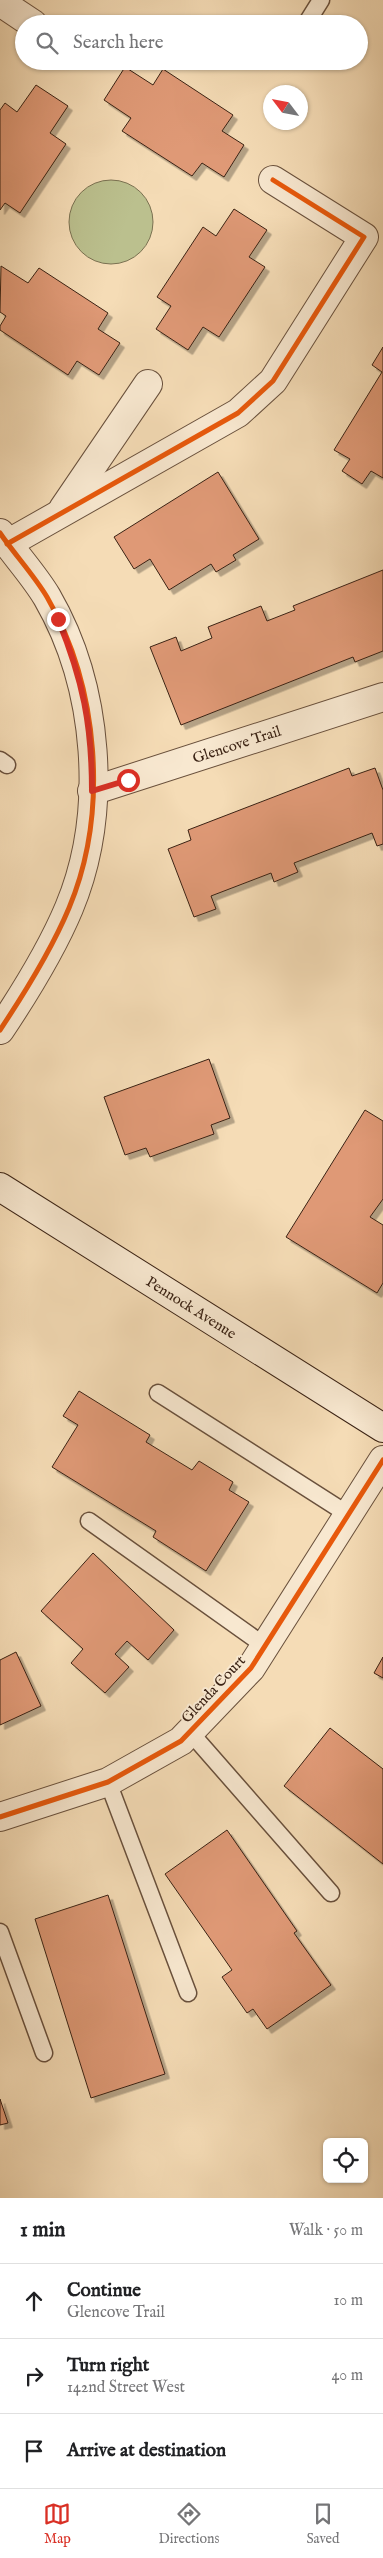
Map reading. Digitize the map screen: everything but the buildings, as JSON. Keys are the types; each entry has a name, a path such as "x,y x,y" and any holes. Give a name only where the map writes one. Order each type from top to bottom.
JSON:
{"street":[{"path":"0,2 20,15"},
{"path":"0,1030 39,968 69,907 87,841 91,818 92,791 90,733 79,676 47,597 4,539 60,514 238,414 273,381 364,237 273,180"},
{"path":"60,514 148,384"},
{"name":"Glencove Trail","path":"92,791 383,697"},
{"name":"Pennock Avenue","path":"0,1188 383,1428"},
{"name":"Glenda Court","path":"0,1817 108,1782 181,1741 251,1668 383,1460"}],"lane":[{"path":"312,15 321,0"},
{"path":"158,1393 349,1514"},
{"path":"89,1521 265,1646"},
{"path":"190,1732 331,1892"},
{"path":"108,1782 188,1993"},
{"path":"0,1932 44,2053"}],"green space":[{"path":"111,180 127,183 141,192 150,206 153,222 150,238 141,252 127,261 111,264 95,261 81,252 72,238 69,222 72,206 81,192 95,183"}],"cycle path":[{"path":"7,544 238,413 273,381 364,237 273,180"},
{"path":"0,533 42,589 65,632 78,670 93,750 90,832 82,871 69,908 54,940 38,970 0,1030"},
{"path":"0,1817 108,1782 181,1741 251,1668 383,1460"}],"route":[{"path":"58,619 79,676 86,705 90,733 92,791 128,780"}]}
